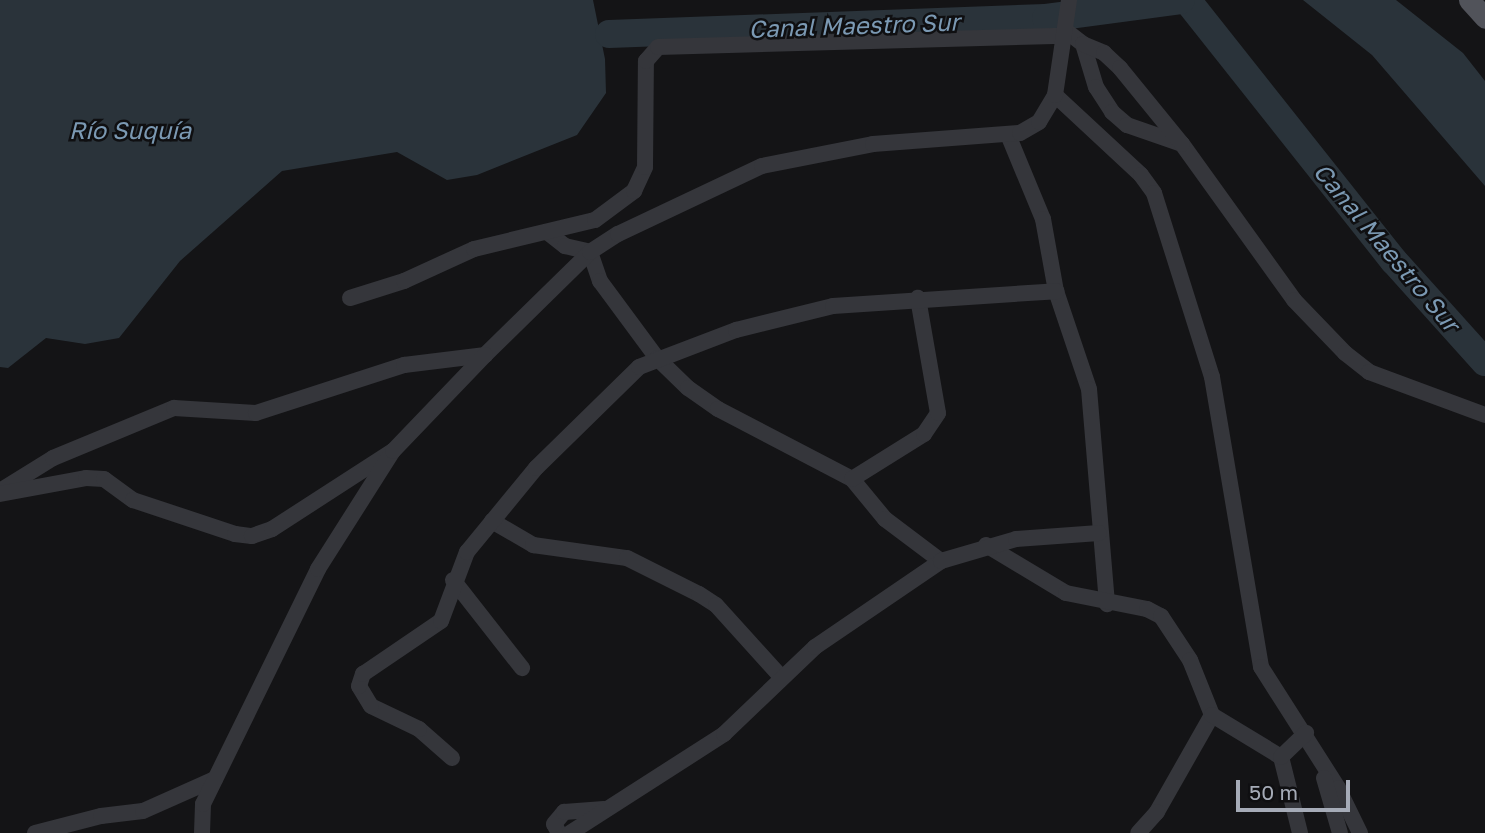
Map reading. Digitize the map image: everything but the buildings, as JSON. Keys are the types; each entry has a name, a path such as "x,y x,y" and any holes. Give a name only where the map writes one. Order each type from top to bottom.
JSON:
{"main road":[{"path":"1469,0 1485,18"}],"street":[{"path":"202,833 203,804 318,569 393,451 485,355 590,252 647,220 784,160 873,144 1009,137 1039,122 1055,95 1069,0"},
{"path":"350,298 404,281 474,249 595,220 634,191 645,167 646,61 658,47 1065,33 1104,53 1120,68 1181,144 1294,300 1345,353 1369,372 1485,415"},
{"path":"1083,44 1096,87 1112,112 1127,125 1181,144"},
{"path":"1055,95 1141,174 1163,214 1212,377 1256,651 1268,680 1306,733 1360,833"},
{"path":"1009,137 1049,237 1056,291 1089,389 1107,604"},
{"path":"547,232 565,246 590,252"},
{"path":"590,252 600,281 657,358 718,409 852,479 885,519 941,561"},
{"path":"452,758 419,729 371,706 359,686 363,674 441,621 453,580 467,552 579,424 639,367 736,330 833,306 918,298 1056,291"},
{"path":"852,479 924,434 938,413 918,298"},
{"path":"0,493 53,458 174,408 256,413 404,365 485,355"},
{"path":"0,493 86,478 104,479 133,500 252,536 272,529 393,451"},
{"path":"492,521 533,545 627,558 699,594 716,605 781,677"},
{"path":"570,833 724,734 781,677 816,648 941,561 986,545 1016,539 1099,533"},
{"path":"986,545 1066,593 1107,604 1147,609 1161,616 1190,660 1212,715 1280,757 1300,833"},
{"path":"453,580 522,668"},
{"path":"1138,833 1157,812 1212,715"},
{"path":"1280,757 1306,733"},
{"path":"1318,755 1340,833"},
{"path":"35,833 101,816 143,811 215,779"},
{"path":"559,833 554,824 564,813 610,807"}],"water":[{"name":"Río Suquía","path":"0,0 593,0 605,59 606,93 577,135 477,175 447,180 397,152 282,171 180,261 119,338 85,344 46,338 8,368 0,367"},
{"path":"1303,0 1396,0 1463,53 1485,81 1485,186 1372,55"}],"waterway":[{"name":"Canal Maestro Sur","path":"609,34 1046,18 1181,0"},
{"name":"Canal Maestro Sur","path":"1187,0 1394,261 1485,362"}]}
